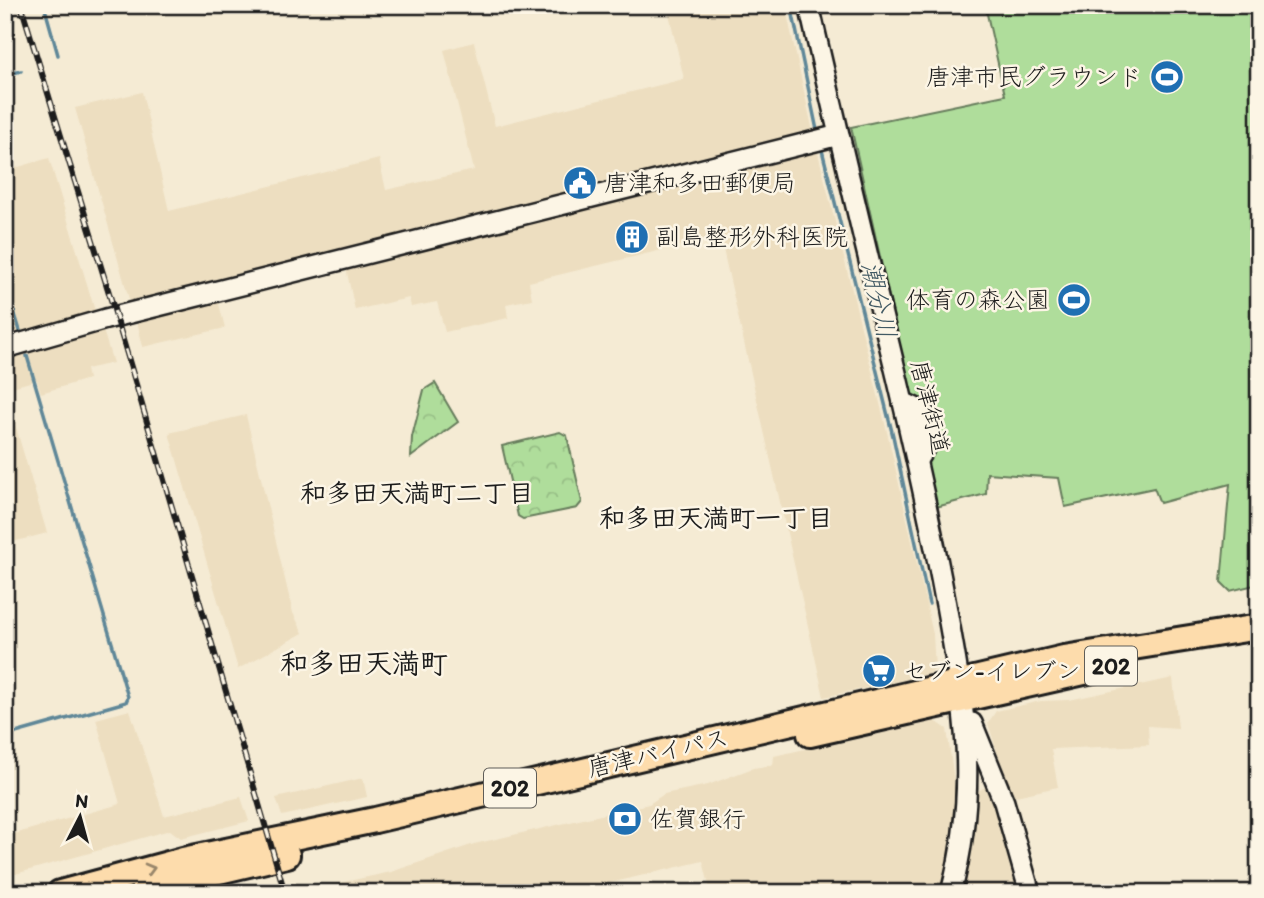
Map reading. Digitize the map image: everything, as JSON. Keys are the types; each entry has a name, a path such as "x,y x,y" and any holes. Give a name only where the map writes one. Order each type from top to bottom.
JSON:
{"highway":[{"name":"唐津バイパス","path":"142,893 189,878 961,691 1064,658 1259,628"},
{"name":"唐津バイパス","path":"60,893 183,860 961,691"}],"street":[{"name":"唐津街道","path":"809,5 825,138 903,402 917,460 961,691"},
{"path":"5,348 106,319 825,138"},
{"path":"951,893 968,808 968,749 961,691"},
{"path":"961,691 1004,802 1030,893"}],"shaded area":[{"path":"667,5 785,5 813,132 131,306 75,108 142,92 169,211 379,159 386,190 474,170 444,50 474,42 495,126 684,79"},
{"path":"817,149 889,440 933,634 935,669 928,675 824,697 720,236 529,282 532,299 506,304 508,318 445,332 437,302 411,307 409,298 355,310 346,268"},
{"path":"49,158 96,314 5,342 5,171"},
{"path":"218,300 225,328 143,347 137,321"},
{"path":"103,330 113,363 86,369 88,379 41,393 37,380 5,389 5,359"},
{"path":"5,390 47,533 5,544"},
{"path":"246,415 293,613 303,633 238,669 169,433"},
{"path":"1173,678 1178,728 1148,726 1149,745 1051,749 1058,787 1011,797 988,723 996,711 1041,701 1069,700"},
{"path":"130,710 164,816 241,797 249,821 181,838 170,830 5,877 5,819 10,835 120,804 96,719"},
{"path":"934,720 947,729 957,803 950,854 939,893 711,893 703,861 568,893 302,891 391,872 474,844 649,804 664,794 708,785 753,768 773,765 774,756"},
{"path":"363,778 367,797 282,816 276,798"},
{"path":"987,786 1019,893 959,893 976,792"}],"green space":[{"name":"体育の森公園","path":"985,5 1259,5 1259,584 1230,591 1221,582 1230,484 1160,503 1154,488 1065,507 1059,478 987,473 986,494 936,507 851,127 1005,95"},
{"path":"435,383 458,422 411,457 412,437 424,390"},
{"path":"560,432 567,436 582,502 577,508 523,519 518,516 502,446"}],"waterway":[{"path":"44,5 58,55"},
{"name":"潮分川","path":"791,5 818,135"},
{"path":"5,75 21,71"},
{"name":"潮分川","path":"821,146 893,436 929,604"},
{"path":"5,282 21,334"},
{"path":"5,736 126,702 128,697 27,356"}],"railway":[{"path":"21,5 113,306 285,893"}],"place":[{"name":"唐津市民グラウンド","path":"1167,77"},
{"name":"唐津和多田郵便局","path":"580,183"},
{"name":"副島整形外科医院","path":"632,237"},
{"name":"体育の森公園","path":"1074,300"},
{"name":"セブン-イレブン","path":"879,671"},
{"name":"佐賀銀行","path":"625,819"}],"district":[{"name":"和多田天満町二丁目","path":"417,493"},
{"name":"和多田天満町一丁目","path":"716,518"},
{"name":"和多田天満町","path":"364,663"}]}
